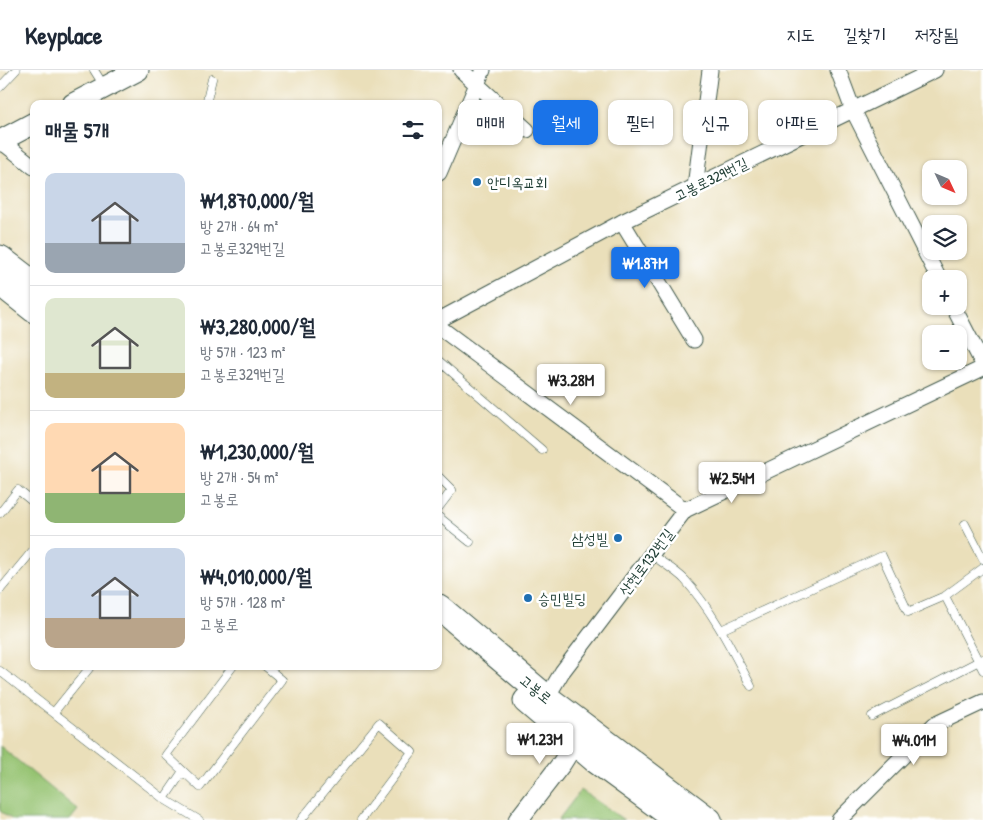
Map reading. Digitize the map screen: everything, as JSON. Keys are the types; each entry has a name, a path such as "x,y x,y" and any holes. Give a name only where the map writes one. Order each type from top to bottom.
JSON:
{"main road":[{"path":"77,100 100,79 138,70"},
{"path":"1,141 30,125"},
{"path":"0,258 30,281"},
{"path":"0,283 30,307"},
{"name":"고봉로","path":"442,610 542,704"},
{"name":"고봉로","path":"442,632 542,704 580,734 709,820"},
{"name":"고봉로","path":"580,734 595,760 677,820"}],"street":[{"path":"461,70 527,130"},
{"path":"442,166 483,70"},
{"path":"695,187 710,70"},
{"path":"838,70 853,110 934,270"},
{"name":"고봉로329번길","path":"442,318 622,222 935,70"},
{"path":"1,141 30,164"},
{"path":"622,222 694,340"},
{"name":"산현로132번길","path":"542,704 562,672 685,510 983,366 958,315"},
{"path":"442,329 685,510"},
{"path":"839,820 934,725 983,702"},
{"path":"518,820 562,763 580,734"}],"lane":[{"path":"0,87 16,70"},
{"path":"207,100 212,79"},
{"path":"442,365 542,450"},
{"path":"442,480 452,490 442,503"},
{"path":"0,513 18,490 30,500"},
{"path":"442,519 470,542"},
{"path":"966,524 983,559"},
{"path":"0,590 30,554"},
{"path":"651,554 684,579 721,630 751,686"},
{"path":"721,630 882,556 908,612 945,596 983,568"},
{"path":"945,596 981,660 983,670"},
{"path":"872,716 981,660"},
{"path":"0,670 164,799 199,820"},
{"path":"54,712 88,670"},
{"path":"230,670 166,755 200,787 282,680 271,670"},
{"path":"301,820 379,723 412,752 361,820"},
{"path":"164,799 182,771"}],"green space":[{"path":"0,746 78,810 70,820 13,820 0,811"},
{"path":"581,790 624,820 558,820"}],"place":[{"name":"안디옥교회","path":"477,182"},
{"name":"삼성빌","path":"618,538"},
{"name":"승민빌딩","path":"528,598"}]}
